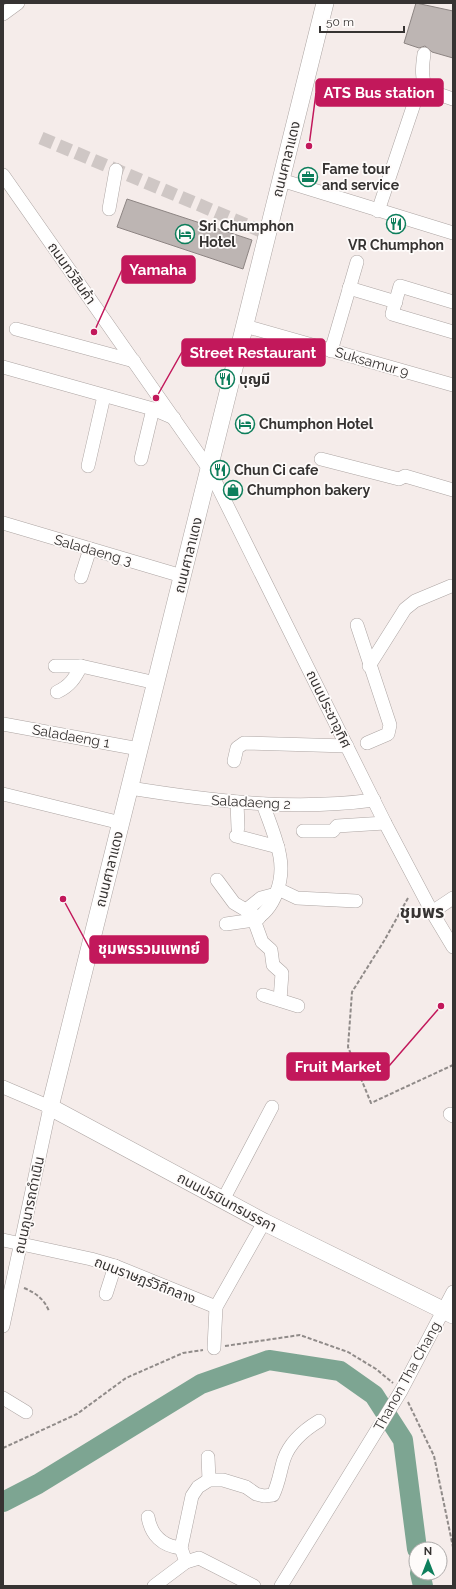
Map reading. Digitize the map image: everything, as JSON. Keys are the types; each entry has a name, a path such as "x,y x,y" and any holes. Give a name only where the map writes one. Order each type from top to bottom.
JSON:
{"main road":[{"name":"ถนนศาลาแดง","path":"50,1107 325,3"},
{"name":"ถนนปรมินทรมรรคา","path":"50,1107 264,1222 448,1313"}],"street":[{"path":"3,14 18,3"},
{"path":"424,54 422,68 423,82 427,92"},
{"path":"378,211 416,98 420,94 427,92 453,99"},
{"path":"108,209 116,170"},
{"name":"ถนนทวีสินค้า","path":"3,175 209,468"},
{"path":"281,180 453,233"},
{"path":"331,351 356,262"},
{"path":"453,302 400,286 392,314 453,332"},
{"path":"349,288 396,302"},
{"name":"Suksamur 9","path":"245,326 453,385"},
{"path":"16,329 134,361"},
{"path":"3,367 153,409 174,418"},
{"path":"88,466 104,396"},
{"path":"141,459 153,409"},
{"path":"320,459 399,479 405,476 453,490"},
{"name":"ถนนประชาอุทิศ","path":"209,468 356,747 374,800 385,823 432,912 453,947"},
{"name":"Saladaeng 3","path":"3,523 182,576"},
{"path":"81,577 90,549"},
{"path":"369,666 405,609 415,601 451,586"},
{"path":"234,761 237,748 244,743 356,747 388,734 390,726 369,666 357,625"},
{"path":"55,666 81,666 156,683"},
{"path":"57,692 67,688 81,666"},
{"name":"Saladaeng 1","path":"3,724 139,749"},
{"name":"Saladaeng 2","path":"130,788 190,798 263,804 338,805 374,800"},
{"path":"3,794 121,823"},
{"path":"237,802 237,832 278,847"},
{"path":"226,924 256,919 269,909 277,892 281,870 278,847 263,804"},
{"path":"303,831 333,831 337,826 385,823"},
{"path":"217,880 234,904 246,910 256,919 262,942 271,950 273,965 282,972 280,1000"},
{"path":"246,910 261,898 277,892 297,898 356,901"},
{"path":"432,912 453,898"},
{"path":"262,995 298,1006"},
{"name":"ถนนปรมินทรมรรคา","path":"3,1087 50,1107"},
{"name":"ถนนภูนารถดำเนิน","path":"3,1326 6,1300 12,1282 50,1107"},
{"path":"223,1200 272,1107"},
{"path":"214,1348 216,1307 264,1222"},
{"name":"ถนนราษฎร์วิถีกลาง","path":"3,1240 91,1259 115,1266 216,1307"},
{"path":"106,1294 115,1266"},
{"name":"Thanon Tha Chang","path":"281,1586 448,1313 453,1292"},
{"path":"3,1398 26,1412"},
{"path":"186,1562 180,1548 192,1496 198,1487 209,1480 223,1480 246,1487 256,1494 264,1496 273,1495 277,1487 284,1458 293,1443 304,1430 319,1421"},
{"path":"208,1456 209,1480"},
{"path":"148,1517 150,1527 156,1538 171,1547 180,1548"},
{"path":"154,1586 186,1562 199,1558 254,1586"}],"path":[{"path":"408,898 352,992 348,1047 371,1103 453,1065"},
{"path":"12,1282 34,1292 45,1302 49,1311"},
{"path":"3,1448 77,1414 126,1378 183,1353 300,1335 348,1352 376,1369 400,1393 418,1421 434,1456 453,1547"}],"building":[{"path":"416,3 453,11 453,58 432,52 425,46 419,48 404,43"},
{"name":"Sri Chumphon Hotel","path":"127,199 252,240 243,269 117,227"}],"waterway":[{"path":"3,1502 38,1484 201,1384 269,1360 340,1371 374,1395 403,1440 416,1541"},
{"path":"422,1581 423,1586"}],"tunnel":[{"path":"41,138 268,234"}],"place":[{"name":"ATS Bus station","path":"309,146"},
{"name":"Fame tour and service","path":"308,177"},
{"name":"VR Chumphon","path":"396,224"},
{"name":"Sri Chumphon Hotel","path":"185,234"},
{"name":"Yamaha","path":"94,332"},
{"name":"บุญมี","path":"225,379"},
{"name":"Street Restaurant","path":"156,398"},
{"name":"Chumphon Hotel","path":"245,424"},
{"name":"Chun Ci cafe","path":"220,470"},
{"name":"Chumphon bakery","path":"233,490"},
{"name":"ชุมพรรวมแพทย์","path":"63,899"},
{"name":"Fruit Market","path":"441,1006"}],"district":[{"name":"ชุมพร","path":"422,912"}]}
